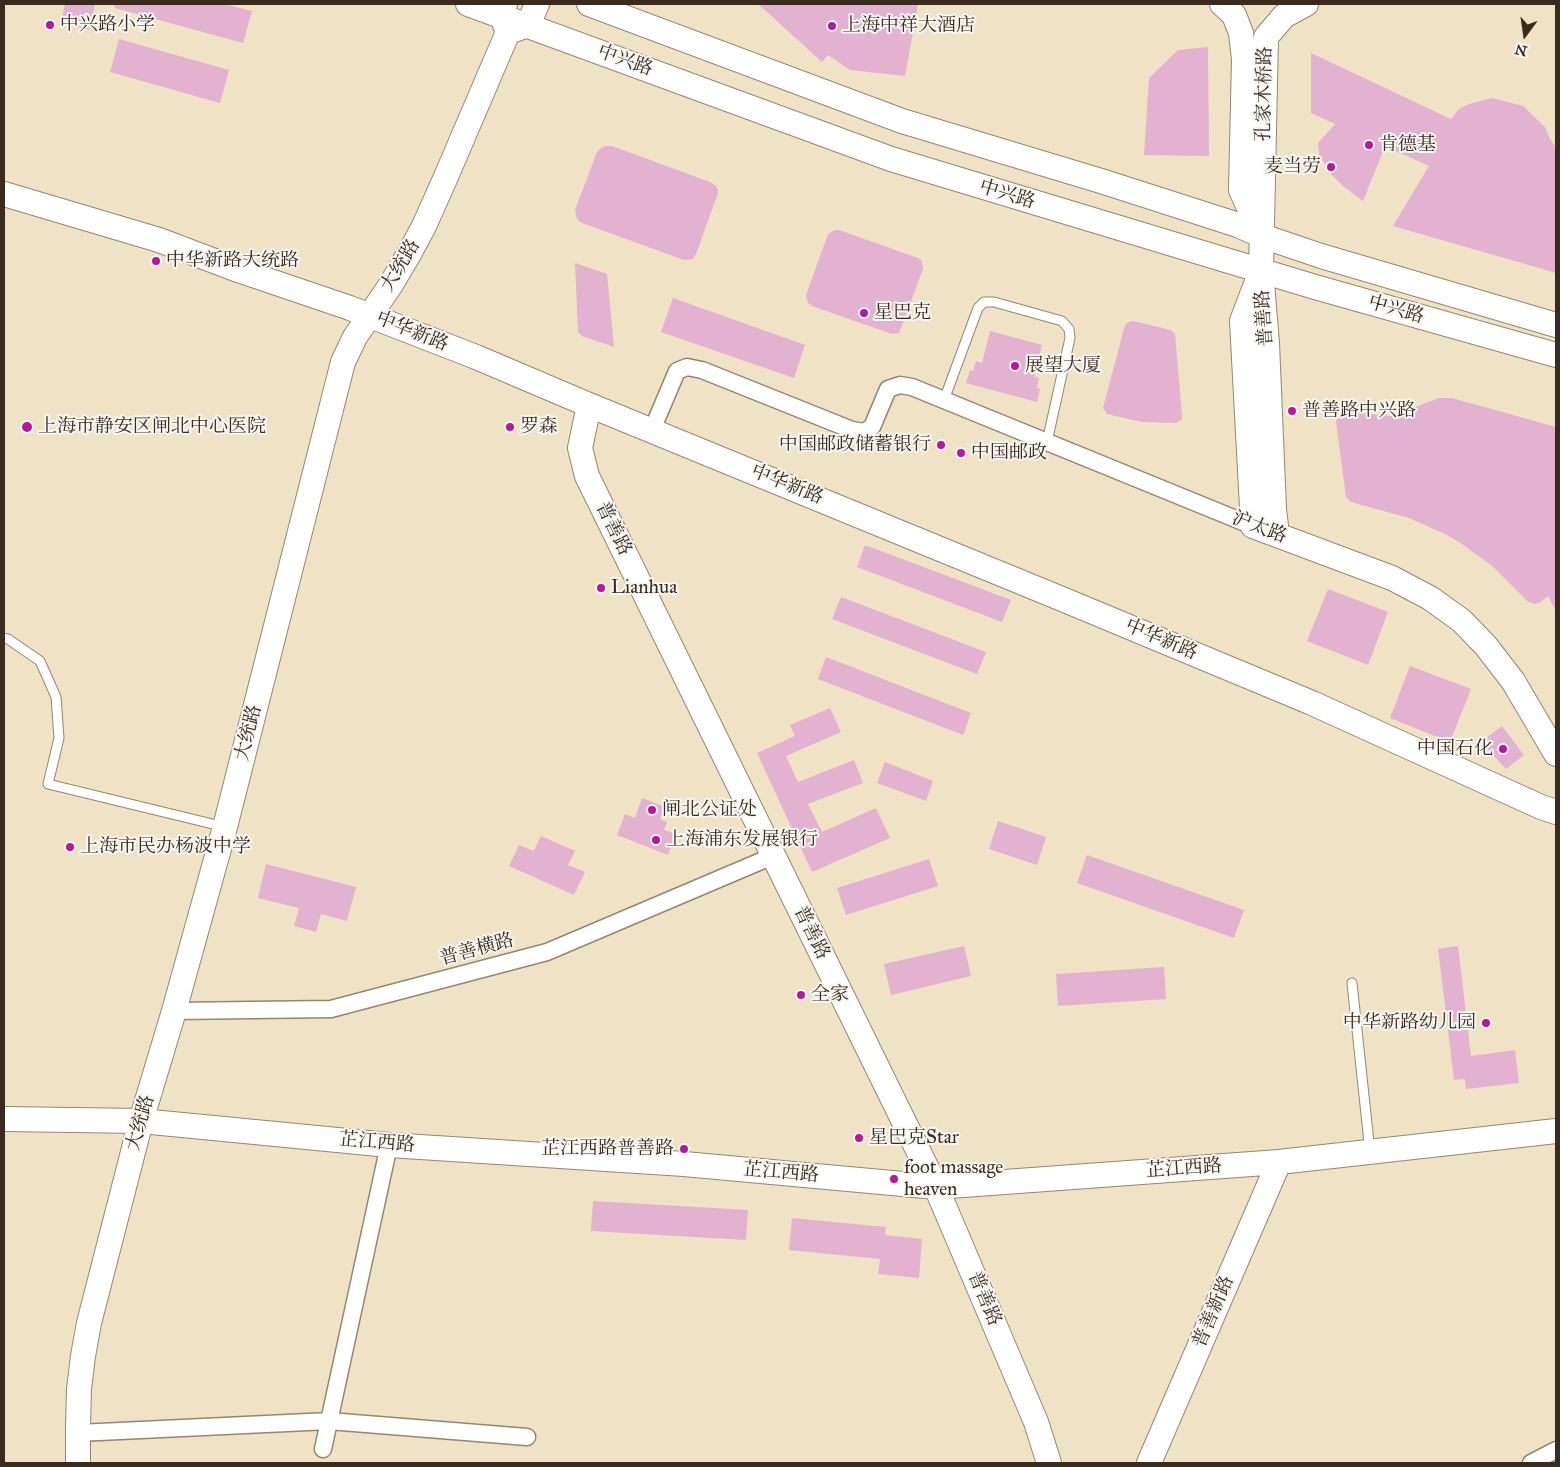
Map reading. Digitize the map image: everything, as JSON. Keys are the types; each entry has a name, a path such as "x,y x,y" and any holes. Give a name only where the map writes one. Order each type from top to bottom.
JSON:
{"street":[{"name":"中兴路","path":"468,4 516,16 891,159 1261,271 1556,356"},
{"name":"中兴路","path":"589,4 902,121 1102,181 1238,225 1262,236 1320,256 1556,325"},
{"path":"1222,4 1234,15 1241,34 1244,59 1241,190 1262,236"},
{"path":"1284,10 1306,4"},
{"name":"孔家木桥路","path":"1261,271 1266,37 1284,10"},
{"name":"大统路","path":"78,1463 80,1381 89,1323 141,1121 174,1011 225,827 343,362 355,337 390,286 424,226 516,16"},
{"name":"中华新路","path":"4,194 159,240 238,270 369,315 476,357 1312,703 1541,808 1556,812"},
{"name":"普善路","path":"1252,526 1242,321 1261,271"},
{"name":"普善路","path":"1261,271 1267,343 1274,509 1277,535"},
{"name":"沪太路","path":"652,430 677,371 688,367 702,370 852,430 864,432 872,427 888,389 900,385 912,387 1252,526 1392,578 1430,598 1462,622 1486,646 1513,681 1556,754"},
{"name":"普善路","path":"589,405 580,448 587,476 936,1187 1036,1422 1049,1463"},
{"name":"普善横路","path":"174,1011 331,1009 547,952 773,856"},
{"name":"芷江西路","path":"4,1119 141,1121 389,1145 684,1164 936,1187 1270,1162 1556,1131"},
{"path":"323,1449 389,1145"},
{"name":"普善新路","path":"1132,1463 1270,1162"},
{"name":"普善新路","path":"1149,1463 1270,1162"},
{"path":"78,1434 329,1421 527,1437"},
{"path":"1531,1463 1556,1450"}],"lane":[{"path":"944,400 978,308 984,302 994,302 1062,321 1069,329 1070,338 1047,442"},
{"path":"4,638 40,661 56,698 59,738 48,784 225,827"},
{"path":"1352,984 1370,1152"}],"building":[{"path":"65,4 95,4 89,30 61,22"},
{"path":"115,4 224,4 252,11 243,43 115,8"},
{"path":"758,4 918,4 905,76 850,70 828,55 822,62"},
{"path":"119,39 229,70 220,103 110,72"},
{"path":"1208,47 1209,156 1144,155 1149,78 1178,50"},
{"path":"1311,53 1451,119 1459,109 1469,104 1492,98 1523,106 1545,127 1556,148 1556,273 1393,226 1429,166 1385,146 1363,201 1343,186 1331,174 1319,154 1318,143 1335,124 1311,113"},
{"path":"607,146 612,146 710,182 716,186 717,196 693,259 684,260 582,223 577,219 575,210 597,152"},
{"path":"835,230 922,261 923,269 899,333 892,334 808,303 806,295 828,234"},
{"path":"575,263 607,274 614,347 582,336 578,332"},
{"path":"673,298 805,345 794,378 661,332"},
{"path":"1133,321 1171,330 1175,334 1182,415 1182,419 1176,423 1142,422 1107,414 1103,408 1125,325"},
{"name":"展望大厦","path":"990,331 1042,345 1034,376 1039,378 1037,388 1040,389 1037,402 966,383 970,370 973,371 976,361 982,363"},
{"path":"1439,398 1452,398 1556,427 1556,611 1548,596 1539,603 1534,604 1527,601 1491,565 1445,534 1409,518 1351,502 1346,497 1336,421 1349,412 1391,416"},
{"path":"865,545 1011,600 1002,622 857,567"},
{"path":"1328,589 1388,612 1368,665 1307,641"},
{"path":"841,597 986,652 977,674 832,619"},
{"path":"826,657 971,713 963,735 818,679"},
{"path":"1410,666 1471,689 1450,742 1390,718"},
{"path":"830,708 841,732 786,756 798,782 854,760 863,783 808,804 822,832 876,808 890,838 812,872 757,753 795,736 790,725"},
{"name":"中国石化","path":"1502,726 1524,755 1506,769 1481,742"},
{"path":"885,762 933,781 926,801 877,783"},
{"path":"642,798 665,807 660,819 667,822 664,830 676,834 668,855 617,835 625,814 635,818"},
{"path":"998,821 1046,837 1037,865 989,849"},
{"path":"541,836 575,851 568,865 585,872 574,895 509,866 519,845 534,851"},
{"path":"1087,855 1244,910 1234,938 1077,883"},
{"path":"929,859 938,886 846,915 837,888"},
{"path":"266,864 356,887 347,921 321,914 316,932 294,926 299,908 258,898"},
{"path":"964,946 971,976 891,995 884,964"},
{"path":"1458,946 1471,1056 1515,1050 1519,1083 1466,1089 1465,1079 1454,1080 1438,949"},
{"path":"1164,967 1166,999 1058,1006 1056,974"},
{"path":"593,1201 748,1210 746,1240 591,1231"},
{"path":"792,1218 886,1227 885,1235 922,1239 919,1278 878,1274 880,1259 789,1250"}],"place":[{"name":"中兴路小学","path":"50,25"},
{"name":"上海中祥大酒店","path":"832,26"},
{"name":"肯德基","path":"1369,145"},
{"name":"麦当劳","path":"1331,167"},
{"name":"中华新路大统路","path":"156,261"},
{"name":"星巴克","path":"864,313"},
{"name":"展望大厦","path":"1015,366"},
{"name":"普善路中兴路","path":"1292,411"},
{"name":"上海市静安区闸北中心医院","path":"27,427"},
{"name":"罗森","path":"510,427"},
{"name":"中国邮政储蓄银行","path":"941,445"},
{"name":"中国邮政","path":"961,453"},
{"name":"Lianhua","path":"601,588"},
{"name":"中国石化","path":"1503,749"},
{"name":"闸北公证处","path":"652,810"},
{"name":"上海浦东发展银行","path":"656,840"},
{"name":"上海市民办杨波中学","path":"70,847"},
{"name":"全家","path":"801,995"},
{"name":"中华新路幼儿园","path":"1486,1023"},
{"name":"星巴克Star","path":"859,1138"},
{"name":"芷江西路普善路","path":"684,1149"},
{"name":"foot massage heaven","path":"894,1179"}]}
